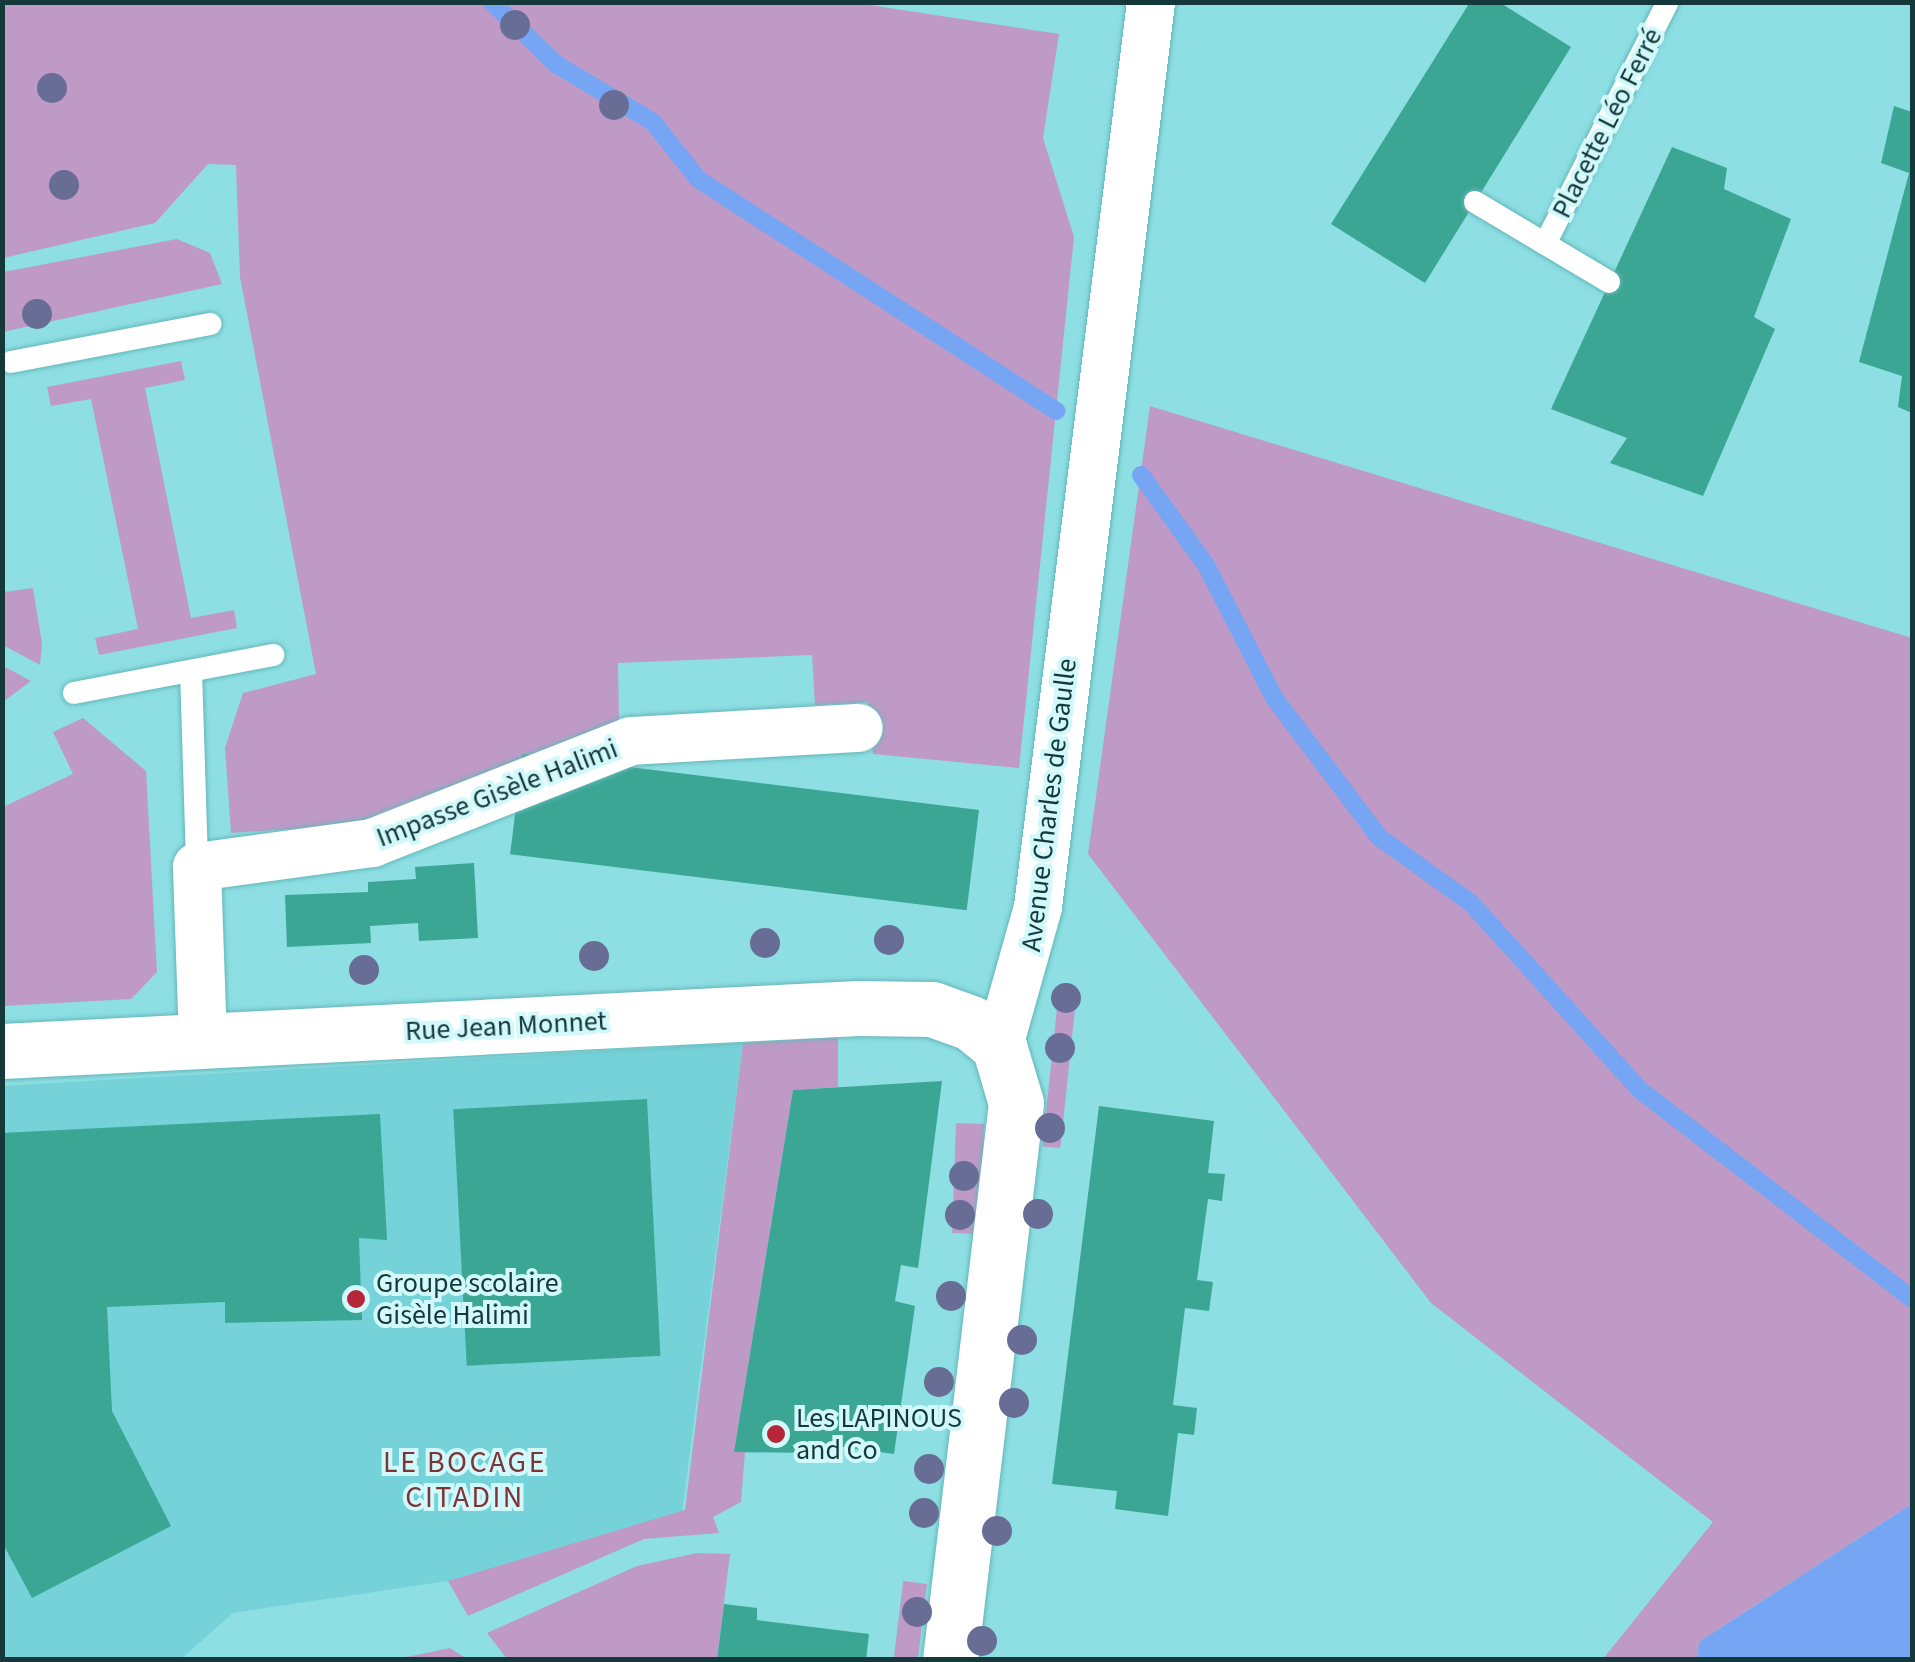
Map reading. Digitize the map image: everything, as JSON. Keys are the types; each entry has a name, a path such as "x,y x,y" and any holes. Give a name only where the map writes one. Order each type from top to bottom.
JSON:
{"street":[{"name":"Avenue Charles de Gaulle","path":"999,1046 1038,907 1151,2"},
{"name":"Impasse Gisèle Halimi","path":"197,867 372,842 631,741 859,728"},
{"path":"197,867 203,1042"},
{"name":"Rue Jean Monnet","path":"2,1051 900,1006 971,1023 999,1046"},
{"path":"950,1660 1013,1146 1016,1103 999,1046"}],"lane":[{"name":"Placette Léo Ferré","path":"1545,244 1668,2"},
{"path":"1475,202 1609,282"},
{"path":"11,362 210,324"},
{"path":"74,693 273,655"},
{"path":"191,671 197,867"}],"shaded area":[{"path":"850,2 1059,34 1043,138 1074,237 1019,768 873,754 868,702 815,705 812,655 618,663 619,724 364,824 231,833 225,748 243,693 316,674 240,277 236,165 208,164 155,223 3,258 3,3"},
{"path":"177,239 210,253 222,284 3,332 3,272"},
{"path":"181,361 185,380 145,388 191,618 234,610 237,628 99,655 95,638 138,629 91,399 51,406 47,387"},
{"path":"1150,406 1912,638 1912,1504 1699,1642 1698,1659 1603,1659 1713,1522 1431,1303 1088,854"},
{"path":"33,588 42,644 40,665 3,645 3,592"},
{"path":"3,666 31,681 3,702"},
{"path":"83,718 146,771 157,972 131,999 3,1006 3,807 73,774 53,732"},
{"path":"1059,989 1077,991 1060,1148 1042,1146"},
{"path":"838,1037 838,1087 793,1090 734,1452 745,1452 741,1502 713,1517 719,1533 644,1539 468,1616 448,1581 685,1510 743,1043"},
{"name":"Groupe scolaire Gisèle Halimi","path":"743,1043 682,1513 448,1581 233,1613 181,1659 3,1660 3,1086"},
{"path":"956,1123 984,1124 980,1234 952,1233"},
{"path":"1912,1504 1912,1659 1698,1659 1699,1642"},
{"path":"697,1553 730,1554 717,1659 507,1659 487,1633 637,1566"},
{"path":"903,1581 927,1584 918,1659 894,1657"},
{"path":"450,1648 467,1659 389,1659 412,1656"}],"building":[{"path":"1470,2 1499,2 1571,47 1425,283 1331,224"},
{"path":"1894,106 1912,112 1912,413 1898,407 1902,376 1859,362 1909,173 1881,163"},
{"path":"1672,147 1727,168 1724,189 1791,219 1754,317 1775,329 1703,496 1610,463 1627,438 1551,409"},
{"path":"522,754 979,810 967,910 510,854"},
{"path":"474,863 478,938 419,941 418,923 370,926 371,943 287,947 285,895 368,892 368,882 416,879 415,867"},
{"path":"942,1081 918,1268 901,1265 895,1301 915,1306 894,1454 814,1443 813,1453 734,1452 793,1090"},
{"path":"647,1099 660,1356 467,1366 453,1109"},
{"path":"1099,1106 1214,1121 1208,1173 1225,1174 1222,1201 1208,1199 1197,1280 1213,1282 1209,1311 1185,1308 1173,1405 1197,1408 1194,1435 1178,1433 1168,1516 1115,1509 1117,1491 1052,1484"},
{"path":"380,1114 387,1240 359,1238 362,1320 225,1323 225,1302 107,1307 112,1411 171,1526 32,1598 2,1542 2,1133"},
{"path":"724,1604 757,1608 757,1620 869,1634 866,1660 717,1660"}],"waterway":[{"path":"492,2 556,64 653,122 698,179 1057,411"},
{"path":"1141,475 1206,565 1275,699 1379,837 1471,903 1640,1090 1912,1299"}],"place":[{"name":"Groupe scolaire Gisèle Halimi","path":"356,1299"},
{"name":"Les LAPINOUS and Co","path":"776,1434"}],"district":[{"name":"LE BOCAGE CITADIN","path":"465,1480"}]}
